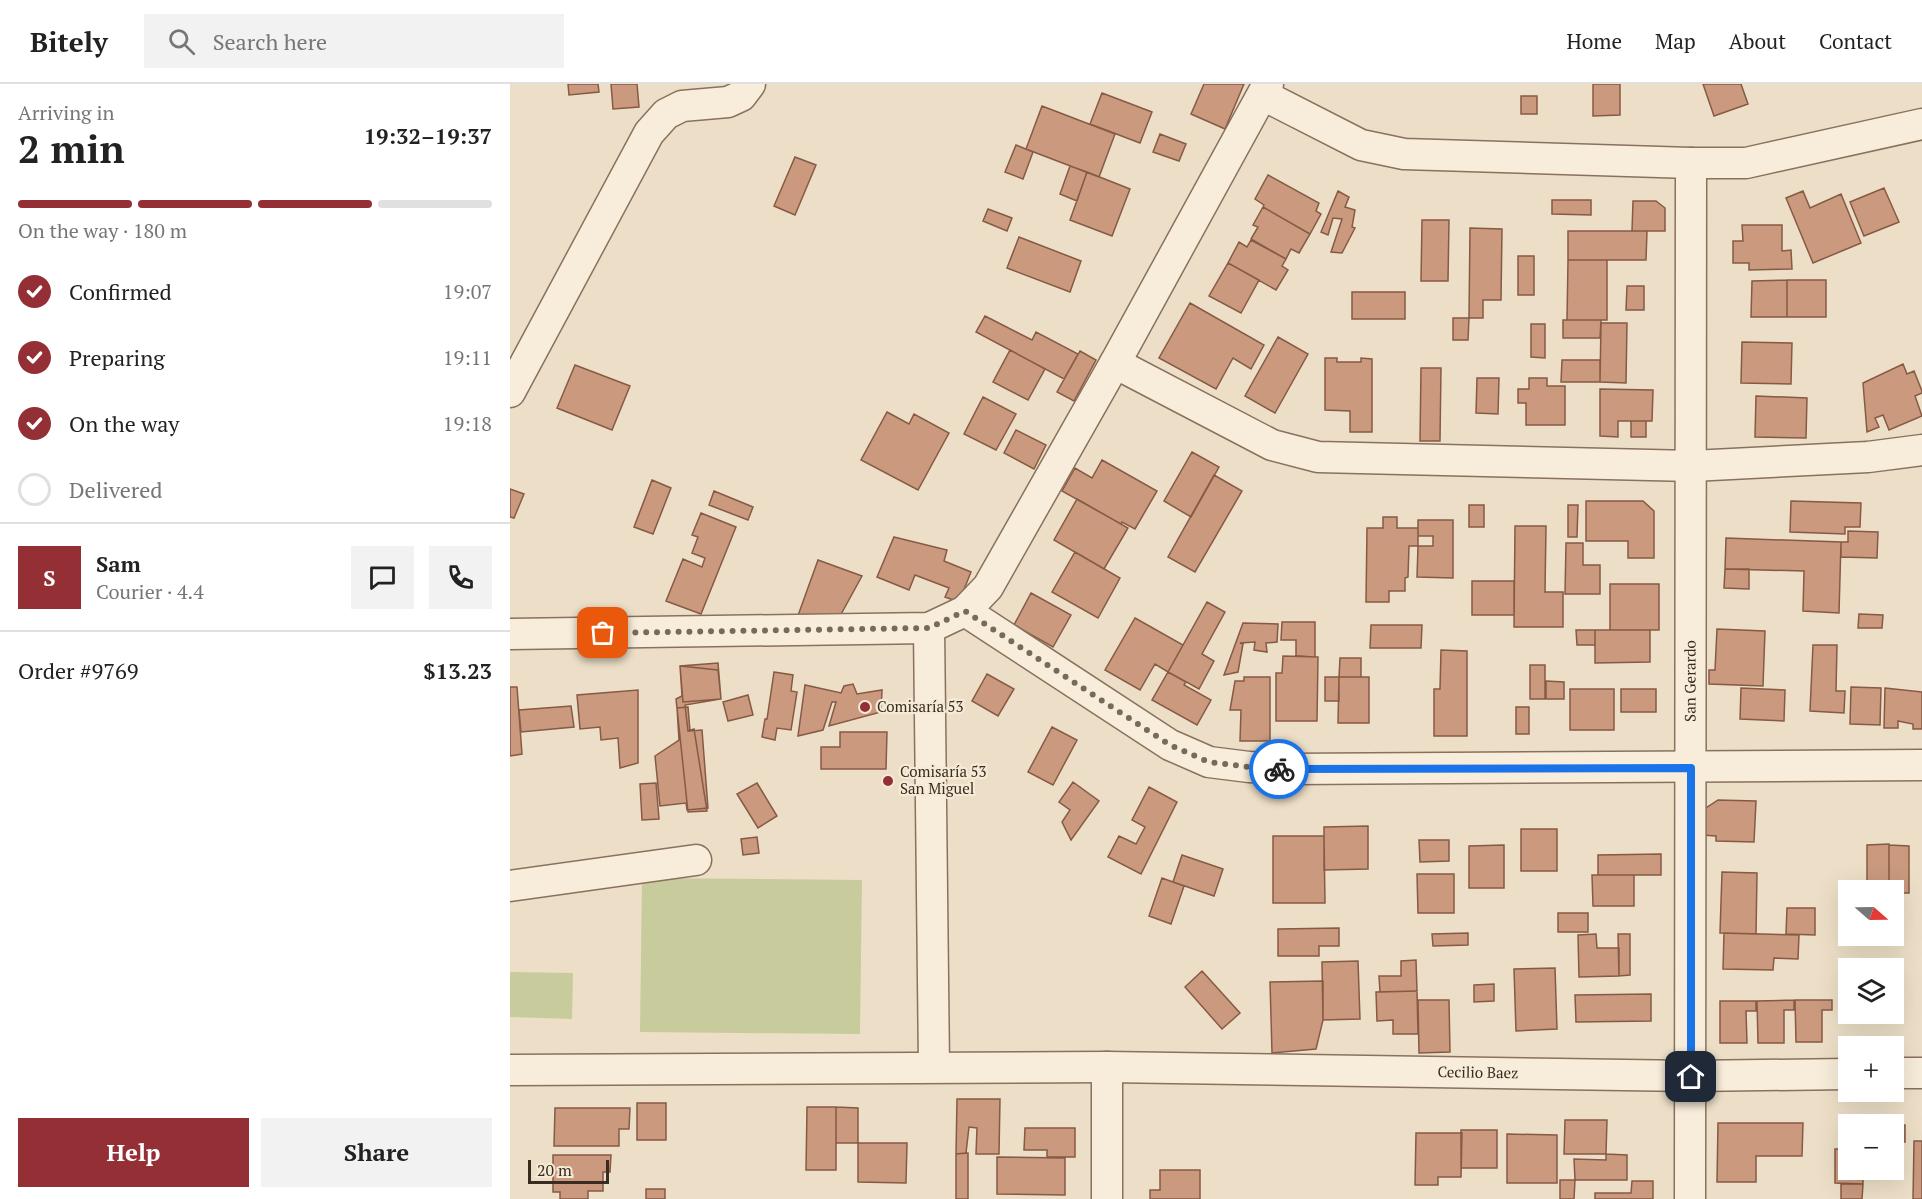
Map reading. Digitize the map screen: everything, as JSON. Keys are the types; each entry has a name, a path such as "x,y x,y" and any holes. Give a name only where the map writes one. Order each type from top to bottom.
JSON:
{"street":[{"path":"510,392 649,133 666,114 682,106 728,102 741,96 750,84"},
{"path":"510,634 929,628 965,611 988,586 1266,90 1361,145 1404,154 1746,163 1922,124"},
{"name":"San Gerardo","path":"1690,1199 1691,163"},
{"path":"1115,363 1272,445 1318,457 1692,466 1869,457 1922,450"},
{"path":"965,611 1170,745 1209,762 1290,769 1922,765"},
{"path":"929,628 934,1068"},
{"path":"510,886 696,860"},
{"path":"1107,1067 1107,1199"},
{"name":"Cecilio Baez","path":"510,1070 1107,1067 1691,1077 1838,1074"},
{"path":"1904,1073 1922,1073"}],"green space":[{"path":"642,878 862,880 860,1034 640,1032"},
{"path":"510,972 573,973 572,1019 510,1017"}],"building":[{"path":"568,84 598,84 599,92 569,95"},
{"path":"611,84 637,84 639,107 613,109"},
{"path":"1204,84 1244,84 1225,129 1191,114"},
{"path":"1593,84 1620,84 1620,115 1593,116"},
{"path":"1703,84 1741,84 1748,104 1714,116"},
{"path":"1102,93 1152,112 1140,143 1090,124"},
{"path":"1521,96 1537,96 1537,114 1521,114"},
{"path":"1042,106 1115,134 1099,177 1026,149"},
{"path":"1160,134 1186,144 1179,161 1153,152"},
{"path":"1016,145 1033,152 1023,179 1005,172"},
{"path":"795,157 816,165 795,215 774,206"},
{"path":"1070,166 1087,172 1077,201 1060,194"},
{"path":"1087,172 1130,189 1112,236 1070,220"},
{"path":"1268,175 1319,203 1316,211 1321,214 1310,234 1263,207 1264,205 1255,199"},
{"path":"1884,188 1899,222 1864,236 1850,202"},
{"path":"1338,191 1349,197 1345,207 1355,210 1352,227 1355,228 1342,253 1331,252 1342,219 1333,218 1328,235 1321,232"},
{"path":"1803,191 1810,208 1841,194 1861,243 1813,263 1786,198"},
{"path":"1552,200 1591,200 1591,215 1552,214"},
{"path":"1633,201 1656,201 1665,208 1665,231 1632,231"},
{"path":"1263,207 1310,234 1299,253 1291,249 1286,259 1251,239 1258,227 1253,225"},
{"path":"988,209 1012,218 1007,231 983,221"},
{"path":"1422,220 1449,220 1448,281 1421,281"},
{"path":"1742,225 1782,225 1782,251 1791,250 1792,269 1749,270 1749,263 1733,263 1733,241 1743,241"},
{"path":"1470,228 1502,229 1501,300 1483,300 1483,318 1469,318"},
{"path":"1568,231 1647,231 1646,260 1568,260"},
{"path":"1019,237 1081,261 1070,292 1007,268"},
{"path":"1251,240 1286,259 1282,266 1288,270 1276,290 1228,263 1239,242 1247,247"},
{"path":"1518,256 1534,256 1534,295 1518,295"},
{"path":"1568,260 1607,260 1607,320 1567,320"},
{"path":"1228,263 1259,280 1241,313 1209,296"},
{"path":"1787,280 1826,280 1826,317 1787,317"},
{"path":"1787,280 1787,317 1751,317 1752,281"},
{"path":"1627,286 1644,286 1644,310 1626,310"},
{"path":"1352,292 1405,292 1405,319 1352,319"},
{"path":"1190,303 1264,345 1251,369 1233,358 1216,389 1159,358"},
{"path":"985,316 1032,340 1036,332 1078,354 1064,379 976,332"},
{"path":"1453,318 1469,318 1468,340 1453,340"},
{"path":"1563,320 1601,320 1600,338 1563,338"},
{"path":"1601,323 1627,323 1626,383 1600,382"},
{"path":"1531,324 1545,324 1545,358 1531,357"},
{"path":"1278,337 1308,354 1275,413 1245,396"},
{"path":"1742,342 1792,343 1791,384 1741,383"},
{"path":"1010,350 1045,369 1028,400 993,382"},
{"path":"1080,351 1096,360 1074,401 1057,392"},
{"path":"1325,358 1337,358 1337,362 1361,362 1361,358 1372,359 1372,432 1350,432 1350,411 1325,410"},
{"path":"1562,360 1600,360 1600,382 1561,382"},
{"path":"1903,364 1907,374 1914,371 1922,391 1915,396 1922,416 1889,430 1883,415 1875,418 1879,427 1867,432 1863,383"},
{"path":"575,365 630,386 612,430 557,408"},
{"path":"1421,368 1441,368 1440,441 1420,441"},
{"path":"1477,378 1499,378 1498,414 1476,413"},
{"path":"1529,378 1547,378 1547,386 1565,386 1565,425 1526,425 1526,403 1518,403 1518,389 1529,389"},
{"path":"1600,389 1653,390 1652,421 1618,421 1618,437 1600,436"},
{"path":"1756,396 1807,398 1806,438 1755,437"},
{"path":"983,397 1016,414 996,450 964,434"},
{"path":"887,412 909,424 914,414 949,433 918,490 861,460"},
{"path":"1631,421 1646,421 1646,437 1631,437"},
{"path":"1016,430 1046,445 1034,469 1004,453"},
{"path":"1192,452 1219,467 1191,517 1164,501"},
{"path":"1102,460 1157,491 1135,529 1122,522 1121,524 1062,491 1075,468 1092,478"},
{"path":"1214,475 1242,491 1195,572 1168,557"},
{"path":"652,480 671,488 653,534 634,527"},
{"path":"510,489 524,494 514,518 510,517"},
{"path":"714,491 753,507 748,520 709,505"},
{"path":"1077,499 1128,528 1104,569 1054,540"},
{"path":"1586,501 1643,501 1654,511 1654,558 1628,558 1628,541 1586,541"},
{"path":"1791,501 1861,503 1860,527 1845,527 1845,534 1790,532"},
{"path":"1469,505 1484,505 1484,527 1469,527"},
{"path":"1568,505 1578,505 1577,537 1568,537"},
{"path":"701,513 736,527 701,614 666,601 683,559 702,567 705,558 692,553 698,537 692,535"},
{"path":"1383,517 1397,517 1397,528 1418,528 1418,546 1409,546 1405,591 1389,591 1389,602 1366,602 1367,528 1383,528"},
{"path":"1418,520 1453,520 1453,578 1417,577 1418,546 1433,546 1433,536 1418,536"},
{"path":"1515,526 1546,526 1545,592 1563,592 1563,627 1514,627"},
{"path":"1848,531 1878,532 1877,558 1841,557 1841,542 1848,542"},
{"path":"894,537 947,550 944,561 971,572 959,602 945,597 949,588 915,575 909,590 877,577"},
{"path":"1726,538 1841,542 1839,613 1803,611 1804,571 1725,569"},
{"path":"1566,543 1583,543 1583,565 1600,565 1600,594 1565,594"},
{"path":"1075,552 1120,578 1098,618 1052,592"},
{"path":"818,560 862,576 840,616 796,621"},
{"path":"1725,569 1749,569 1749,589 1724,588"},
{"path":"1472,581 1514,581 1514,615 1472,615"},
{"path":"1610,584 1659,584 1659,630 1610,630"},
{"path":"1031,593 1071,615 1053,647 1014,625"},
{"path":"1207,602 1225,612 1202,654 1214,661 1199,689 1168,672"},
{"path":"1859,614 1883,615 1882,628 1858,628"},
{"path":"1135,618 1183,645 1168,672 1155,664 1140,690 1105,670"},
{"path":"1282,622 1315,622 1315,657 1296,656 1296,640 1281,640"},
{"path":"1243,623 1278,624 1277,642 1266,643 1267,652 1254,650 1255,642 1240,643 1243,644 1238,672 1224,675"},
{"path":"1371,625 1422,625 1421,648 1370,648"},
{"path":"1717,629 1765,631 1763,686 1709,684 1709,670 1715,670"},
{"path":"1576,630 1595,630 1595,645 1577,645"},
{"path":"1595,630 1650,630 1650,662 1595,663"},
{"path":"1813,645 1837,645 1836,691 1845,691 1844,713 1810,711"},
{"path":"1441,650 1467,651 1467,736 1434,736 1434,689 1440,689"},
{"path":"1283,656 1318,657 1317,721 1276,721 1276,673 1282,673"},
{"path":"1340,658 1361,658 1361,677 1339,677"},
{"path":"718,663 721,699 683,702 680,666"},
{"path":"1530,665 1545,665 1545,699 1530,699"},
{"path":"680,666 718,670 721,699 685,705 688,731 694,729 707,811 688,812 676,699 682,696"},
{"path":"774,672 793,675 791,691 797,692 791,730 777,728 775,740 762,737"},
{"path":"1168,672 1186,682 1184,685 1211,700 1197,725 1152,700"},
{"path":"987,674 1014,689 998,716 972,701"},
{"path":"1244,677 1270,677 1270,741 1240,741 1241,710 1230,710 1235,681 1244,681"},
{"path":"1325,677 1339,677 1339,701 1325,701"},
{"path":"1339,677 1369,677 1369,723 1338,723"},
{"path":"1546,681 1564,682 1564,699 1546,699"},
{"path":"853,684 857,694 882,690 881,712 829,726 836,702 832,702 823,730 798,736 805,685 841,693 844,686"},
{"path":"510,687 517,687 522,754 510,756"},
{"path":"1851,687 1881,688 1880,725 1850,724"},
{"path":"1741,688 1785,690 1784,721 1740,719"},
{"path":"1885,688 1922,692 1922,729 1913,729 1913,724 1898,721 1898,728 1884,728"},
{"path":"1570,689 1614,689 1614,730 1570,730"},
{"path":"1621,689 1656,689 1656,712 1621,712"},
{"path":"638,690 638,763 620,768 618,738 601,740 600,727 580,729 577,695"},
{"path":"748,695 753,715 728,721 723,702"},
{"path":"571,706 574,727 521,732 519,710"},
{"path":"688,707 690,731 702,730 708,808 687,810 686,803 660,806 655,756 679,740 677,708"},
{"path":"1516,707 1529,707 1529,734 1516,734"},
{"path":"1052,727 1077,740 1053,785 1028,772"},
{"path":"840,732 887,732 886,769 821,769 821,747 840,747"},
{"path":"1073,782 1099,801 1071,840 1062,822 1070,810 1059,802"},
{"path":"656,783 659,819 642,820 640,784"},
{"path":"757,783 777,816 758,828 737,794"},
{"path":"1149,787 1177,802 1141,874 1108,857 1119,836 1136,844 1145,827 1132,820"},
{"path":"1718,800 1756,801 1754,842 1716,841 1716,836 1702,835 1703,810"},
{"path":"1368,826 1368,869 1324,870 1324,827"},
{"path":"1521,829 1557,829 1557,871 1521,871"},
{"path":"1273,836 1324,836 1325,903 1273,903"},
{"path":"757,837 759,853 743,855 741,839"},
{"path":"1419,840 1449,840 1449,861 1420,862"},
{"path":"1889,844 1889,880 1867,880 1867,845"},
{"path":"1504,845 1504,888 1469,888 1469,846"},
{"path":"1889,845 1909,846 1909,893 1904,893 1904,880 1889,880"},
{"path":"1661,854 1661,875 1598,875 1598,855"},
{"path":"1182,855 1223,869 1214,896 1173,882"},
{"path":"1722,872 1757,873 1756,934 1720,933"},
{"path":"1417,874 1454,874 1454,913 1418,913"},
{"path":"1592,875 1634,875 1634,906 1593,906"},
{"path":"1162,878 1184,886 1171,924 1149,916"},
{"path":"1787,908 1815,908 1815,935 1786,934"},
{"path":"1558,913 1588,913 1588,932 1558,932"},
{"path":"1339,928 1339,946 1319,946 1319,956 1278,956 1278,929"},
{"path":"1468,933 1468,945 1433,946 1432,934"},
{"path":"1724,933 1799,935 1798,959 1774,958 1773,970 1723,969"},
{"path":"1596,934 1597,948 1619,948 1619,976 1579,977 1578,935"},
{"path":"1618,934 1630,934 1630,975 1619,976"},
{"path":"1416,960 1417,991 1380,992 1379,976 1401,976 1401,961"},
{"path":"1358,961 1360,1019 1323,1020 1322,962"},
{"path":"1555,968 1557,1029 1516,1031 1514,969"},
{"path":"1202,971 1240,1013 1222,1029 1185,987"},
{"path":"1323,981 1323,1020 1316,1049 1272,1053 1270,982"},
{"path":"1494,984 1494,1001 1474,1002 1474,985"},
{"path":"1417,991 1418,1034 1393,1034 1393,1020 1377,1021 1376,992"},
{"path":"1651,994 1651,1021 1576,1022 1575,995"},
{"path":"1418,1000 1449,1000 1450,1052 1419,1053"},
{"path":"1794,1000 1794,1010 1784,1010 1784,1043 1758,1043 1757,1001"},
{"path":"1795,1000 1832,1000 1832,1010 1822,1010 1822,1042 1796,1042"},
{"path":"1720,1001 1756,1001 1756,1011 1746,1011 1747,1043 1720,1043"},
{"path":"957,1099 1000,1099 999,1154 976,1154 977,1128 969,1127 966,1153 956,1154"},
{"path":"637,1103 666,1103 666,1140 637,1140"},
{"path":"807,1107 836,1107 836,1170 806,1170"},
{"path":"836,1107 858,1108 858,1143 836,1143"},
{"path":"555,1108 630,1108 629,1129 619,1129 619,1146 554,1146"},
{"path":"1565,1120 1607,1120 1606,1154 1564,1154"},
{"path":"1718,1123 1803,1123 1802,1156 1756,1156 1756,1182 1717,1182"},
{"path":"1025,1128 1075,1128 1075,1157 1047,1157 1047,1150 1024,1150"},
{"path":"1461,1130 1497,1130 1497,1168 1461,1168"},
{"path":"1416,1133 1462,1133 1461,1177 1438,1177 1438,1185 1415,1185"},
{"path":"1507,1134 1557,1135 1557,1183 1507,1183"},
{"path":"1914,1141 1922,1141 1922,1199 1913,1199"},
{"path":"858,1143 907,1143 906,1183 858,1182"},
{"path":"1835,1149 1838,1149 1838,1180 1863,1180 1863,1184 1835,1183"},
{"path":"968,1153 968,1199 956,1199 956,1154"},
{"path":"1606,1154 1627,1155 1627,1180 1575,1180 1574,1159 1606,1160"},
{"path":"553,1155 611,1155 610,1172 603,1172 603,1191 588,1191 588,1199 560,1199 560,1192 553,1192"},
{"path":"997,1157 1065,1158 1065,1195 997,1194"},
{"path":"1160,1170 1200,1170 1200,1199 1150,1199 1150,1190 1160,1190"},
{"path":"1560,1180 1575,1180 1574,1199 1560,1199"},
{"path":"1632,1181 1653,1181 1653,1199 1595,1199 1595,1193 1631,1193"},
{"path":"1841,1184 1863,1184 1862,1199 1841,1199"},
{"path":"646,1189 665,1189 665,1199 646,1199"}],"way so far":[{"path":"603,633 929,628 965,611 1170,745 1209,762 1279,769"}],"place":[{"name":"Comisaría 53","path":"865,707"},
{"name":"Comisaría 53 San Miguel","path":"888,781"}],"route":[{"path":"1279,769 1691,768 1691,1077"}]}
